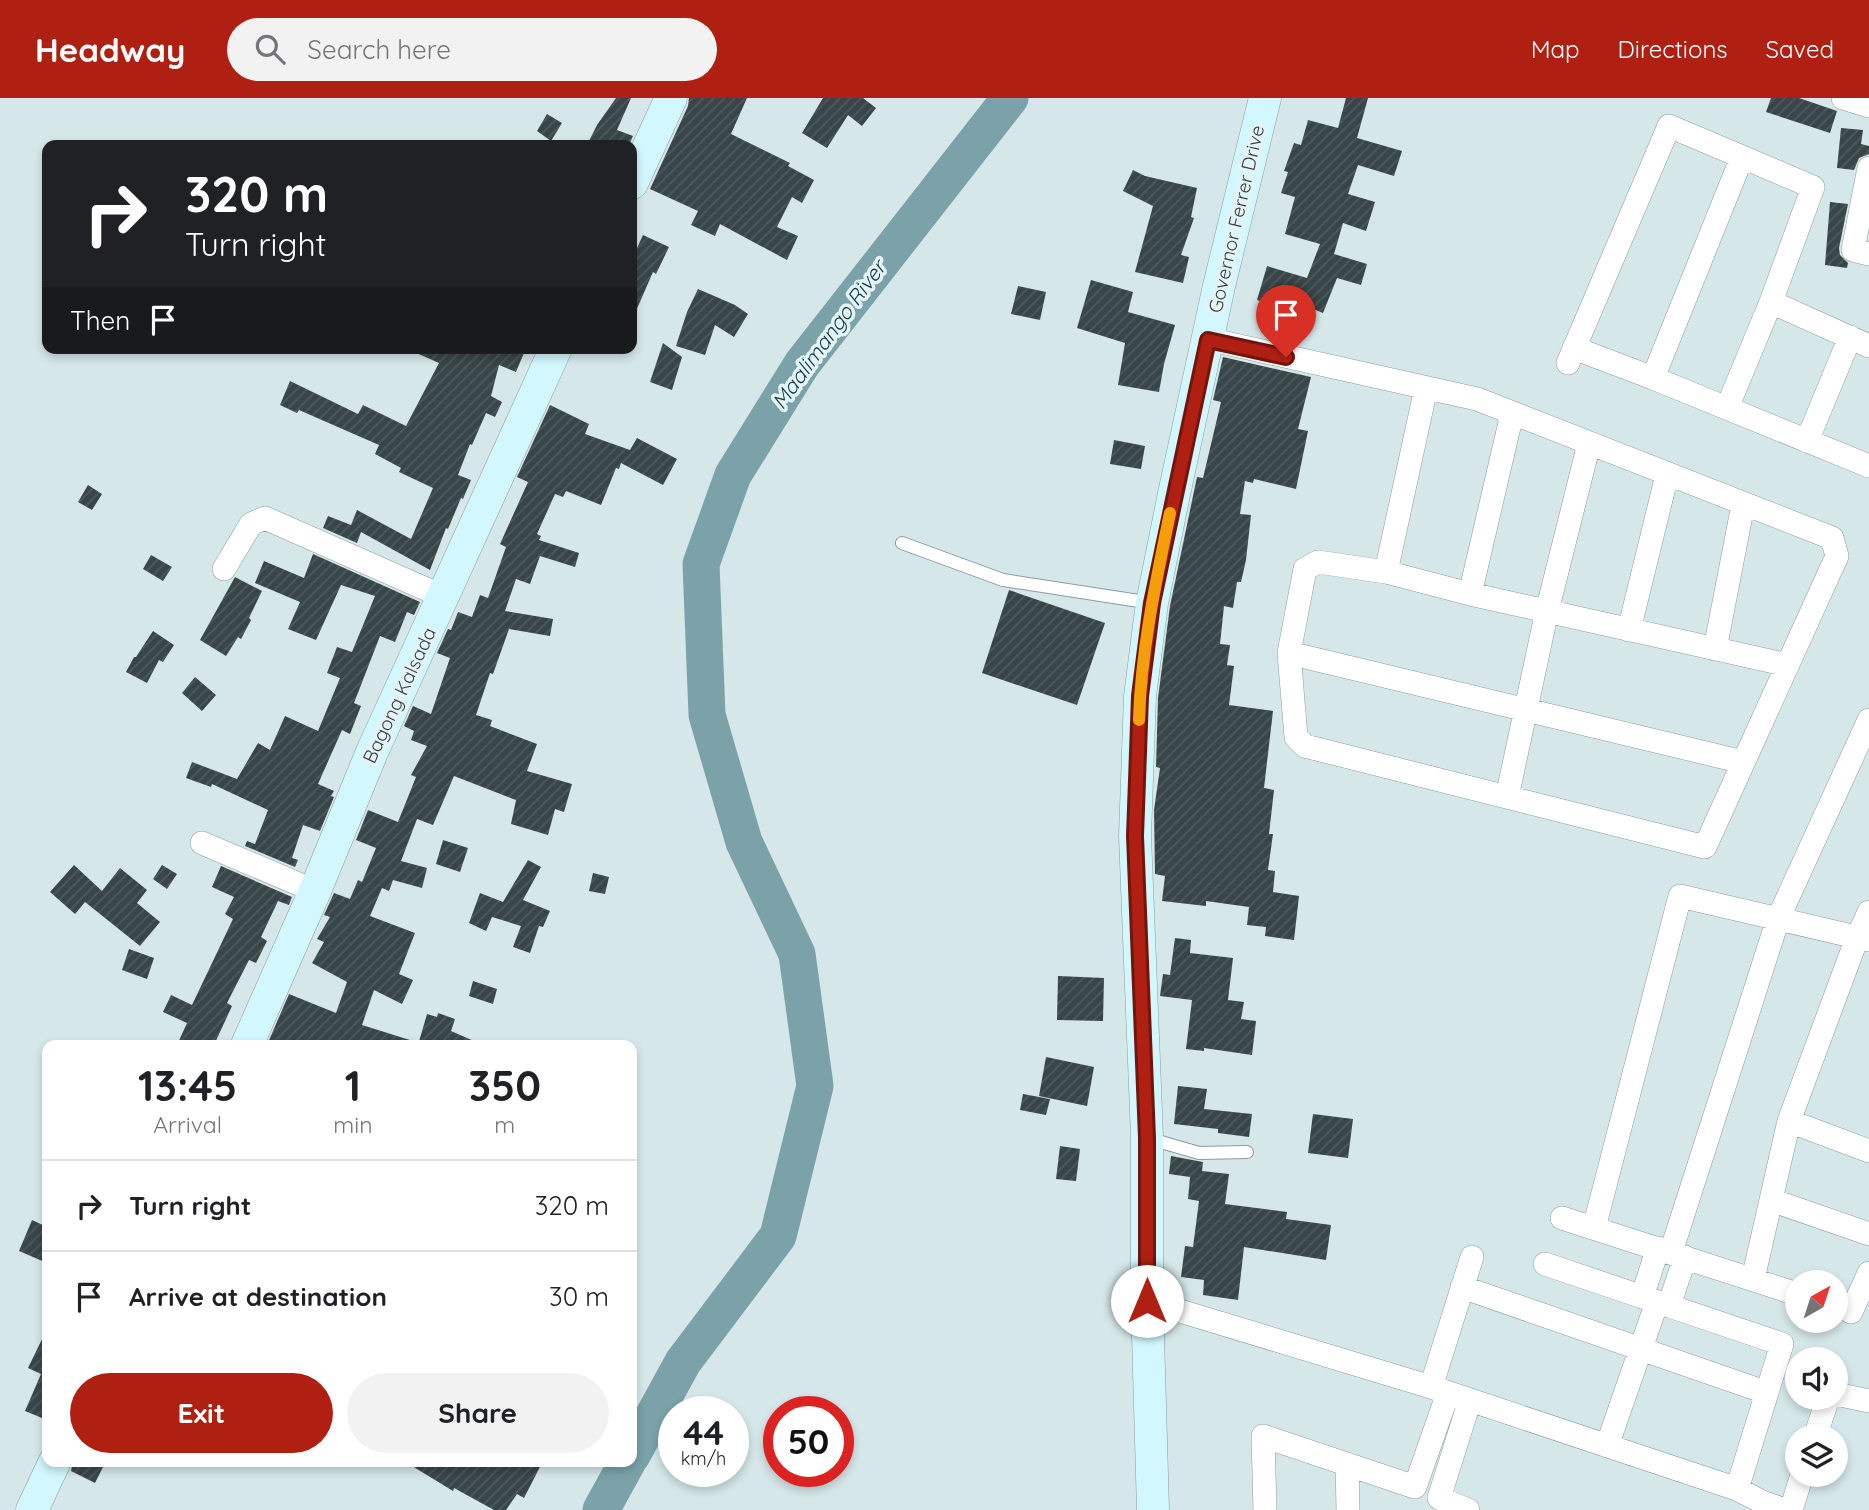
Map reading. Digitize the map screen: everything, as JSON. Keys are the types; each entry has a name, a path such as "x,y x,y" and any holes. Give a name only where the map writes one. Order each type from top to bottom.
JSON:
{"main road":[{"path":"637,172 671,98"},
{"name":"Governor Ferrer Drive","path":"1153,1510 1147,1301 1147,1138 1135,836 1140,696 1152,603 1208,340 1265,98"},
{"name":"Bagong Kalsada","path":"249,1040 372,752 553,354"},
{"path":"32,1510 52,1467"}],"street":[{"path":"1727,408 1771,302 1813,187 1669,126 1571,356 1653,378 1869,466"},
{"path":"1653,378 1742,157"},
{"path":"1868,178 1853,250 1869,254"},
{"path":"1771,302 1859,342 1807,441"},
{"path":"1208,340 1477,399 1832,538 1837,556 1788,665 1705,847 1305,746 1296,737 1289,653 1305,569 1318,562 1385,572 1470,594 1788,665"},
{"path":"1385,572 1426,388"},
{"path":"1470,594 1512,414"},
{"path":"1507,797 1546,611 1589,444"},
{"path":"1629,630 1667,475"},
{"path":"1715,649 1743,505"},
{"path":"224,569 251,524 265,518 444,597"},
{"path":"1289,653 1744,762"},
{"path":"1607,1446 1642,1349 1778,919 1869,720"},
{"path":"202,843 315,891"},
{"path":"1594,1228 1680,897 1863,939"},
{"path":"1753,1279 1789,1121 1863,939 1869,912"},
{"path":"1789,1121 1868,1146"},
{"path":"1771,1200 1869,1234"},
{"path":"1562,1218 1785,1290"},
{"path":"1429,1498 1440,1390 1462,1287 1472,1257"},
{"path":"1545,1264 1782,1344 1737,1489"},
{"path":"1852,1312 1869,1273"},
{"path":"1462,1287 1765,1392"},
{"path":"1147,1301 1440,1390 1737,1489 1762,1502 1786,1510"},
{"path":"1848,1397 1869,1401"},
{"path":"1429,1498 1470,1401"},
{"path":"1265,1510 1264,1436 1468,1510"},
{"path":"1347,1464 1348,1510"},
{"path":"1791,1510 1798,1487"}],"lane":[{"path":"902,543 1003,579 1152,603"},
{"path":"1147,1138 1199,1153 1247,1152"}],"building":[{"path":"616,98 631,98 617,130 633,136 631,140 590,140"},
{"path":"689,98 747,98 731,134 790,163 788,166 814,180 802,203 792,197 777,227 798,236 787,260 720,224 715,236 691,225 698,211 650,189 688,106"},
{"path":"823,98 863,98 876,108 862,126 848,115 827,148 802,133"},
{"path":"1346,98 1368,98 1357,138 1402,151 1394,176 1358,165 1348,194 1375,202 1366,231 1343,223 1334,254 1367,264 1361,285 1337,278 1323,313 1286,298 1283,307 1257,300 1267,266 1307,278 1320,244 1285,234 1295,197 1281,193 1288,172 1284,171 1294,143 1301,145 1308,120 1338,128"},
{"path":"1771,98 1799,98 1837,111 1830,133 1766,112"},
{"path":"547,114 562,123 552,140 537,131"},
{"path":"1841,128 1863,130 1861,144 1869,146 1869,154 1859,158 1854,170 1837,168"},
{"path":"1133,170 1145,176 1197,188 1191,217 1194,218 1181,255 1189,257 1183,283 1135,272 1153,206 1123,191"},
{"path":"1830,202 1848,204 1839,248 1840,255 1848,263 1847,268 1825,265"},
{"path":"643,235 669,247 656,274 653,272 637,309 637,248"},
{"path":"1091,280 1133,292 1128,312 1175,325 1159,392 1118,385 1125,343 1077,328"},
{"path":"1018,286 1046,292 1040,320 1011,314"},
{"path":"698,289 735,305 748,314 734,337 715,325 705,355 676,346"},
{"path":"663,343 682,357 672,390 650,382"},
{"path":"419,354 524,354 516,372 499,365 491,396 502,402 495,417 486,413 472,445 470,444 458,475 471,480 448,529 446,528 430,570 361,532 357,543 323,528 328,516 351,525 357,510 411,539 433,488 399,472 401,468 375,454 379,445 299,410 297,413 280,405 290,381 358,414 363,405 406,426 439,363"},
{"path":"1223,357 1311,377 1298,429 1308,431 1296,489 1254,479 1253,483 1245,481 1240,514 1251,515 1246,560 1241,582 1237,582 1233,608 1224,606 1220,644 1230,645 1227,665 1234,666 1229,705 1273,711 1264,788 1274,790 1269,834 1273,834 1268,870 1275,871 1273,892 1299,896 1294,940 1265,936 1266,927 1247,925 1249,907 1206,901 1206,906 1162,901 1165,876 1155,874 1154,810 1160,768 1156,767 1158,698 1170,606 1197,477 1203,478 1221,402 1213,400"},
{"path":"550,405 589,424 585,434 630,450 637,438 677,459 663,485 621,463 619,469 616,468 601,505 566,491 563,497 555,494 537,534 541,536 539,540 579,553 575,567 540,556 530,584 516,579 505,611 553,619 550,636 509,629 476,715 492,720 490,726 537,744 527,771 572,784 564,812 555,809 548,835 511,824 516,800 454,776 433,825 417,819 401,861 427,868 422,888 393,880 389,891 382,888 370,916 415,933 399,974 413,980 402,1004 374,990 362,1025 410,1040 269,1040 289,994 336,1013 347,982 312,963 324,942 317,939 330,917 324,915 334,893 350,899 358,880 362,882 376,848 356,840 368,810 398,822 416,777 411,775 427,746 411,740 414,731 404,726 413,706 431,714 450,658 437,653 458,612 472,617 480,595 488,598 506,547 500,544 528,482 517,477"},
{"path":"1114,440 1145,446 1141,469 1110,464"},
{"path":"88,485 102,494 92,510 78,502"},
{"path":"313,554 420,602 414,615 407,612 395,642 380,636 354,703 361,706 350,734 342,730 318,784 334,791 331,796 334,797 320,831 303,825 292,858 298,860 295,867 245,846 247,841 255,844 268,810 212,784 211,787 186,778 192,762 237,779 258,743 270,750 285,716 318,731 340,678 327,673 337,647 352,652 375,596 341,585 316,640 288,629 300,602 255,583 264,561 304,578"},
{"path":"151,555 172,567 163,581 143,569"},
{"path":"235,577 262,591 241,639 238,637 226,656 200,640"},
{"path":"1009,590 1105,623 1077,705 982,673"},
{"path":"153,631 174,645 163,662 159,660 147,683 126,672"},
{"path":"195,677 216,695 202,711 182,693"},
{"path":"443,840 468,848 460,872 436,864"},
{"path":"528,860 541,867 523,900 550,911 543,927 539,926 530,953 513,947 521,926 492,917 486,931 469,923 480,893 503,902"},
{"path":"74,865 102,891 120,868 147,890 137,903 160,922 140,946 85,902 75,914 50,892"},
{"path":"162,865 177,874 167,889 153,879"},
{"path":"221,866 292,897 289,905 278,901 261,937 267,941 256,963 249,960 227,1003 232,1006 216,1040 179,1040 187,1023 163,1012 171,995 192,1005 233,919 225,914 234,897 212,887"},
{"path":"593,873 609,877 605,894 589,891"},
{"path":"1175,938 1191,940 1190,953 1233,958 1228,1000 1244,1002 1241,1019 1256,1021 1252,1055 1204,1048 1204,1051 1186,1049 1192,1000 1160,996 1163,974 1170,975"},
{"path":"129,949 154,958 147,979 122,970"},
{"path":"1058,976 1104,978 1103,1021 1057,1020"},
{"path":"473,981 497,989 493,1004 469,996"},
{"path":"438,1013 455,1019 451,1031 472,1040 419,1040 427,1014 437,1017"},
{"path":"1046,1057 1094,1067 1087,1106 1039,1096"},
{"path":"1178,1086 1207,1089 1204,1109 1252,1114 1249,1137 1218,1133 1218,1129 1174,1124"},
{"path":"1023,1094 1050,1099 1046,1115 1020,1110"},
{"path":"1313,1114 1353,1119 1348,1158 1308,1153"},
{"path":"1060,1146 1080,1149 1076,1181 1056,1179"},
{"path":"1171,1156 1203,1162 1202,1171 1229,1174 1225,1204 1287,1212 1286,1219 1331,1225 1326,1260 1244,1247 1238,1300 1203,1295 1204,1280 1181,1277 1185,1246 1193,1247 1199,1201 1188,1199 1190,1177 1169,1174"},
{"path":"32,1220 42,1225 42,1261 19,1251"},
{"path":"42,1339 42,1418 25,1411 41,1374 28,1368"},
{"path":"72,1467 103,1467 95,1483 71,1471"},
{"path":"414,1467 540,1467 524,1498 517,1494 506,1510 494,1510 454,1488 453,1491"}],"waterway":[{"name":"Maalimango River","path":"637,1446 683,1362 778,1236 815,1086 797,954 744,842 707,715 701,564 733,475 802,364 1010,98"},
{"name":"Maalimango River","path":"601,1510 625,1467"}],"slow traffic":[{"path":"1139,720 1152,603 1170,513"}],"route":[{"path":"1147,1301 1147,1138 1135,836 1140,696 1152,603 1208,340 1286,357"}]}
